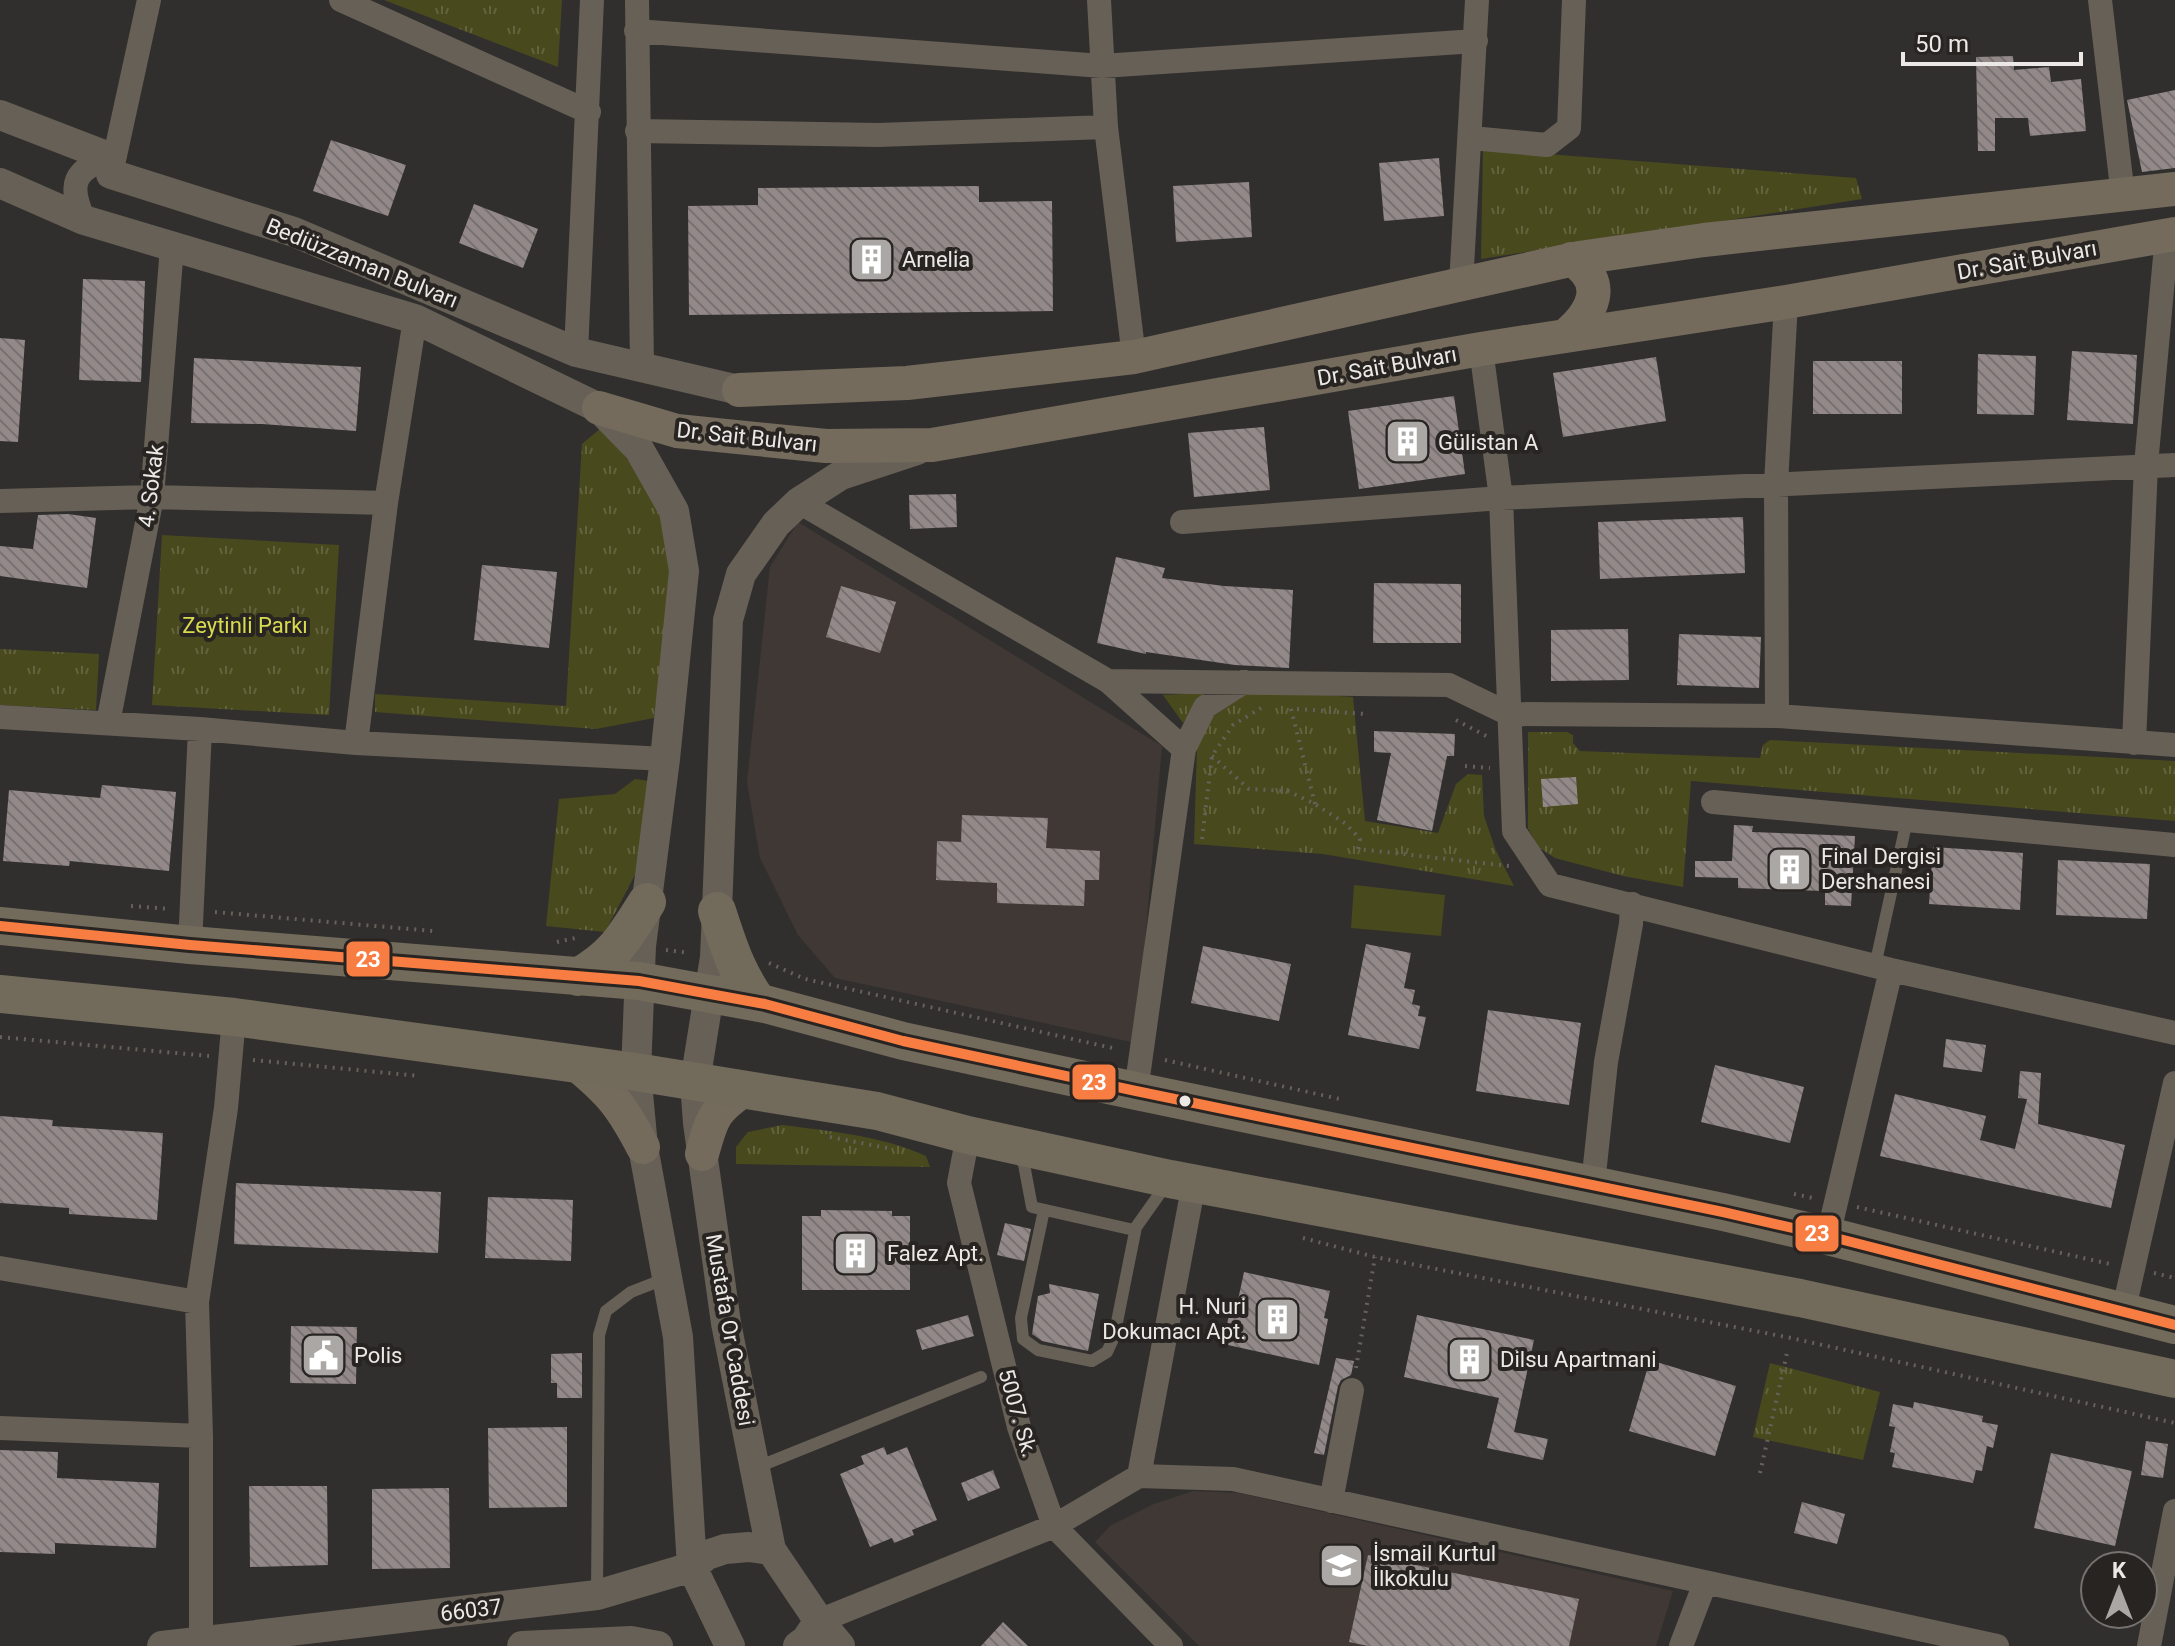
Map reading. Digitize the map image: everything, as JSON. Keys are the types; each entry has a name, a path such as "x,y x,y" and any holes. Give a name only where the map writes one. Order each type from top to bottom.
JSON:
{"main road":[{"name":"Dr. Sait Bulvarı","path":"739,390 907,383 1134,357 1571,259 1704,240 2175,189"},
{"name":"Dr. Sait Bulvarı","path":"599,408 677,431 826,446 932,445 1481,349 1786,302 2171,235"},
{"path":"1565,336 1583,321 1593,301 1590,276 1584,267 1571,259"},
{"path":"578,977 604,962 625,937 647,902"},
{"path":"717,911 732,957 746,987 759,1003"},
{"path":"0,926 190,945 639,981 710,992 903,1041 1593,1184 1828,1236 2175,1325"},
{"path":"0,994 234,1017 636,1072 877,1111 968,1135 1182,1181 1800,1298 2175,1379"},
{"path":"577,1065 622,1107 643,1147"},
{"path":"702,1154 711,1124 722,1104 745,1089"}],"street":[{"path":"84,220 74,187 79,175 91,164 110,166 149,0"},
{"path":"341,0 589,112"},
{"path":"576,352 592,0"},
{"path":"637,0 642,366"},
{"path":"1099,0 1106,127 1134,357"},
{"path":"1461,285 1477,0"},
{"path":"1471,138 1547,145 1569,128 1574,0"},
{"path":"2100,0 2123,196"},
{"path":"636,31 1102,66 1476,41"},
{"name":"Bediüzzaman Bulvarı","path":"0,115 110,166 294,232 576,352 739,390"},
{"path":"637,131 878,135 1106,127"},
{"name":"Bediüzzaman Bulvarı","path":"0,183 84,220 415,319 599,408 639,449 674,511 684,571 639,981 636,1072"},
{"path":"2134,743 2146,465 2171,235"},
{"name":"4. Sokak","path":"108,723 152,497 172,247"},
{"path":"1777,716 1776,484 1786,302"},
{"path":"356,743 386,503 415,319"},
{"path":"1481,349 1501,498 1514,831 1550,885 1883,968 2175,1033"},
{"name":"Mustafa Or Caddesi","path":"840,1646 819,1621 771,1550 726,1323 702,1154 695,1082 710,992 717,911 728,620 741,574 776,524 799,502 841,475 932,445"},
{"path":"1182,522 1501,498 2175,465"},
{"path":"0,501 152,497 386,503"},
{"path":"799,502 1108,681 1184,749"},
{"path":"1108,681 1449,685 1509,714 1777,716 2175,745"},
{"path":"1136,1091 1184,749 1205,707 1244,682"},
{"path":"0,717 200,729 356,743 665,759"},
{"path":"190,945 200,729"},
{"path":"1713,802 2175,845"},
{"path":"1593,1184 1606,1062 1632,904"},
{"path":"1828,1236 1883,968"},
{"path":"201,1644 201,1436 197,1302 226,1108 234,1017"},
{"path":"636,1072 643,1147 678,1337 692,1567 730,1646"},
{"path":"2123,1313 2175,1083"},
{"name":"5007. Sk.","path":"968,1135 959,1183 1019,1427 1054,1526 1171,1646"},
{"path":"1139,1476 1182,1181"},
{"path":"0,1268 197,1302"},
{"path":"1331,1501 1352,1390"},
{"path":"0,1428 201,1436"},
{"path":"798,1646 819,1621 1054,1526 1139,1476 1233,1479 1997,1646"},
{"path":"2149,1646 2175,1511"},
{"name":"66037","path":"162,1646 201,1644 597,1595 692,1567 707,1555 725,1549 749,1547 771,1550"},
{"path":"1681,1646 1705,1583"},
{"name":"66037","path":"522,1646 631,1641 658,1646"}],"lane":[{"path":"1883,968 1907,820"},
{"path":"1021,1147 1032,1207 1134,1230 1182,1181"},
{"path":"1044,1210 1021,1318 1023,1339 1038,1350 1092,1361 1107,1352 1114,1337 1136,1227"},
{"path":"597,1595 599,1335 606,1311 631,1292 667,1278"},
{"path":"755,1468 981,1377"}],"path":[{"path":"1202,839 1212,756 1233,725 1262,707 1270,708"},
{"path":"1279,708 1365,714"},
{"path":"1291,709 1315,804"},
{"path":"1456,720 1485,733 1493,743"},
{"path":"1212,756 1249,789 1288,791 1315,804 1346,824 1360,839 1358,849 1513,867"},
{"path":"1352,1390 1375,1257"},
{"path":"1760,1473 1787,1353"}],"shaded area":[{"path":"798,522 1162,746 1136,1043 835,978 798,935 760,858 747,782 770,567"},
{"name":"İsmail Kurtul İlkokulu","path":"1193,1491 1239,1493 1673,1591 1656,1646 1199,1646 1095,1542 1110,1526 1154,1504"}],"green space":[{"path":"384,0 562,0 558,67"},
{"path":"1483,149 1856,178 1862,199 1481,259"},
{"path":"601,428 652,493 662,514 667,538 670,589 654,718 596,729 375,712 375,694 566,706 582,444"},
{"name":"Zeytinli Parkı","path":"162,535 339,545 329,715 152,705"},
{"path":"0,649 99,654 96,710 0,705"},
{"path":"1252,690 1353,697 1365,821 1438,833 1456,784 1468,774 1482,775 1484,816 1496,851 1514,886 1323,854 1194,844 1197,748 1212,717"},
{"path":"1205,693 1183,723 1163,695"},
{"path":"1528,732 1567,732 1573,735 1573,743 1580,751 1760,758 1763,745 1770,740 2175,761 2175,821 1691,781 1683,887 1623,876 1555,858 1538,847 1528,828"},
{"path":"635,779 649,781 637,871 605,932 546,926 559,799 615,794"},
{"path":"1354,885 1445,895 1441,936 1351,928"},
{"path":"782,1125 856,1135 892,1144 926,1156 930,1167 736,1164 736,1147 748,1132"},
{"path":"1770,1363 1880,1392 1863,1460 1753,1437"}],"building":[{"path":"2013,56 2014,70 2049,67 2051,82 2081,79 2086,131 2030,136 2028,118 1995,118 1995,151 1978,151 1976,57"},
{"path":"2175,90 2175,168 2142,172 2127,100"},
{"path":"331,140 406,165 388,216 313,191"},
{"path":"1439,158 1444,216 1384,221 1379,163"},
{"path":"1249,182 1252,237 1176,242 1173,186"},
{"name":"Arnelia","path":"979,186 979,202 1052,201 1053,311 689,315 688,206 758,205 758,188"},
{"path":"474,204 538,229 523,268 459,243"},
{"path":"83,279 145,281 141,382 79,380"},
{"path":"0,338 25,340 18,442 0,441"},
{"path":"2072,351 2137,355 2133,424 2067,420"},
{"path":"1978,354 2036,356 2034,415 1977,414"},
{"path":"1656,357 1666,421 1563,437 1553,373"},
{"path":"194,358 361,367 356,431 262,424 191,423"},
{"path":"1813,361 1902,361 1902,414 1813,414"},
{"name":"Gülistan A","path":"1454,396 1465,474 1359,489 1348,411"},
{"path":"1264,427 1270,490 1194,497 1188,433"},
{"path":"956,494 957,527 910,529 909,495"},
{"path":"68,514 96,518 87,588 0,576 0,546 33,549 38,515"},
{"path":"1743,517 1745,573 1600,579 1598,522"},
{"path":"1116,557 1165,568 1162,578 1293,590 1289,668 1146,654 1097,643"},
{"path":"482,565 557,572 549,648 474,640"},
{"path":"1374,583 1461,584 1461,643 1373,643"},
{"path":"841,586 896,602 880,653 826,637"},
{"path":"1628,629 1629,680 1551,681 1551,630"},
{"path":"1679,634 1761,637 1759,688 1677,685"},
{"path":"1374,731 1455,734 1454,756 1447,756 1432,831 1377,820 1391,753 1374,752"},
{"path":"1576,777 1578,804 1543,807 1541,779"},
{"path":"102,785 176,792 169,871 70,861 69,866 3,861 9,790 100,798"},
{"path":"962,815 1048,818 1046,848 1100,851 1099,880 1085,880 1084,906 997,903 997,883 936,880 937,841 961,842"},
{"name":"Final Dergisi Dershanesi","path":"1734,825 1753,826 1752,832 1855,836 1851,906 1825,905 1825,891 1738,888 1738,878 1695,877 1695,861 1732,861"},
{"path":"1933,847 2023,853 2020,910 1929,904"},
{"path":"2058,860 2150,864 2147,919 2056,915"},
{"path":"1366,944 1411,953 1404,988 1415,990 1412,1004 1420,1006 1418,1016 1426,1017 1419,1049 1348,1035"},
{"path":"1203,946 1291,964 1279,1021 1191,1003"},
{"path":"1488,1010 1581,1023 1569,1105 1476,1091"},
{"path":"1946,1039 1986,1045 1982,1072 1943,1067"},
{"path":"1715,1065 1804,1087 1790,1143 1701,1122"},
{"path":"2020,1071 2041,1073 2038,1124 2125,1145 2111,1208 1880,1156 1895,1094 1986,1116 1980,1140 2015,1149 2027,1099 2018,1098"},
{"path":"0,1116 53,1120 52,1126 163,1133 157,1220 69,1214 69,1208 0,1203"},
{"path":"236,1183 441,1192 438,1253 234,1244"},
{"path":"488,1197 573,1200 571,1261 485,1258"},
{"name":"Falez Apt.","path":"821,1210 892,1211 892,1216 910,1216 910,1290 802,1290 802,1216 821,1216"},
{"path":"1005,1223 1031,1229 1024,1261 997,1255"},
{"name":"H. Nuri Dokumacı Apt.","path":"1244,1272 1330,1291 1319,1365 1228,1345 1232,1325 1227,1324 1233,1298 1238,1300"},
{"path":"1049,1284 1099,1294 1088,1351 1042,1341 1032,1334 1038,1296 1050,1293"},
{"path":"968,1315 974,1336 922,1350 916,1330"},
{"name":"Dilsu Apartmani","path":"1417,1315 1534,1340 1514,1432 1548,1439 1543,1460 1487,1448 1499,1398 1404,1377"},
{"name":"Polis","path":"291,1326 357,1327 356,1384 290,1383"},
{"path":"582,1353 582,1398 557,1398 557,1383 551,1383 551,1354"},
{"path":"1336,1358 1354,1361 1351,1375 1341,1380 1338,1386 1324,1455 1314,1453"},
{"path":"1650,1360 1736,1386 1715,1456 1629,1431"},
{"path":"1914,1402 1983,1416 1982,1422 1998,1425 1993,1448 1987,1446 1982,1471 1976,1470 1973,1483 1892,1467 1895,1453 1890,1452 1895,1427 1889,1426 1893,1404 1913,1408"},
{"path":"567,1427 567,1507 489,1508 488,1428"},
{"path":"2146,1441 2168,1444 2163,1478 2141,1475"},
{"path":"884,1447 887,1455 907,1447 937,1520 912,1530 914,1535 894,1543 892,1538 870,1547 840,1474 864,1464 861,1456"},
{"path":"0,1450 58,1452 57,1478 159,1483 156,1548 55,1543 55,1554 0,1552"},
{"path":"2051,1453 2132,1471 2115,1546 2034,1528"},
{"path":"993,1470 1000,1488 968,1501 961,1483"},
{"path":"249,1486 327,1486 328,1565 250,1567"},
{"path":"449,1488 450,1568 372,1569 372,1489"},
{"path":"1802,1502 1845,1514 1837,1544 1794,1533"},
{"path":"1368,1555 1579,1599 1569,1646 1368,1646 1349,1642"},
{"path":"1003,1622 1028,1646 981,1646"}],"transit line":[{"name":"23","path":"0,926 190,945 639,981 765,1004 903,1041 1723,1212 2175,1325"}],"place":[{"name":"Arnelia","path":"871,259"},
{"name":"Gülistan A","path":"1407,442"},
{"name":"Final Dergisi Dershanesi","path":"1790,869"},
{"name":"Falez Apt.","path":"856,1253"},
{"name":"H. Nuri Dokumacı Apt.","path":"1277,1319"},
{"name":"Polis","path":"323,1355"},
{"name":"Dilsu Apartmani","path":"1469,1359"},
{"name":"İsmail Kurtul İlkokulu","path":"1342,1566"}]}
